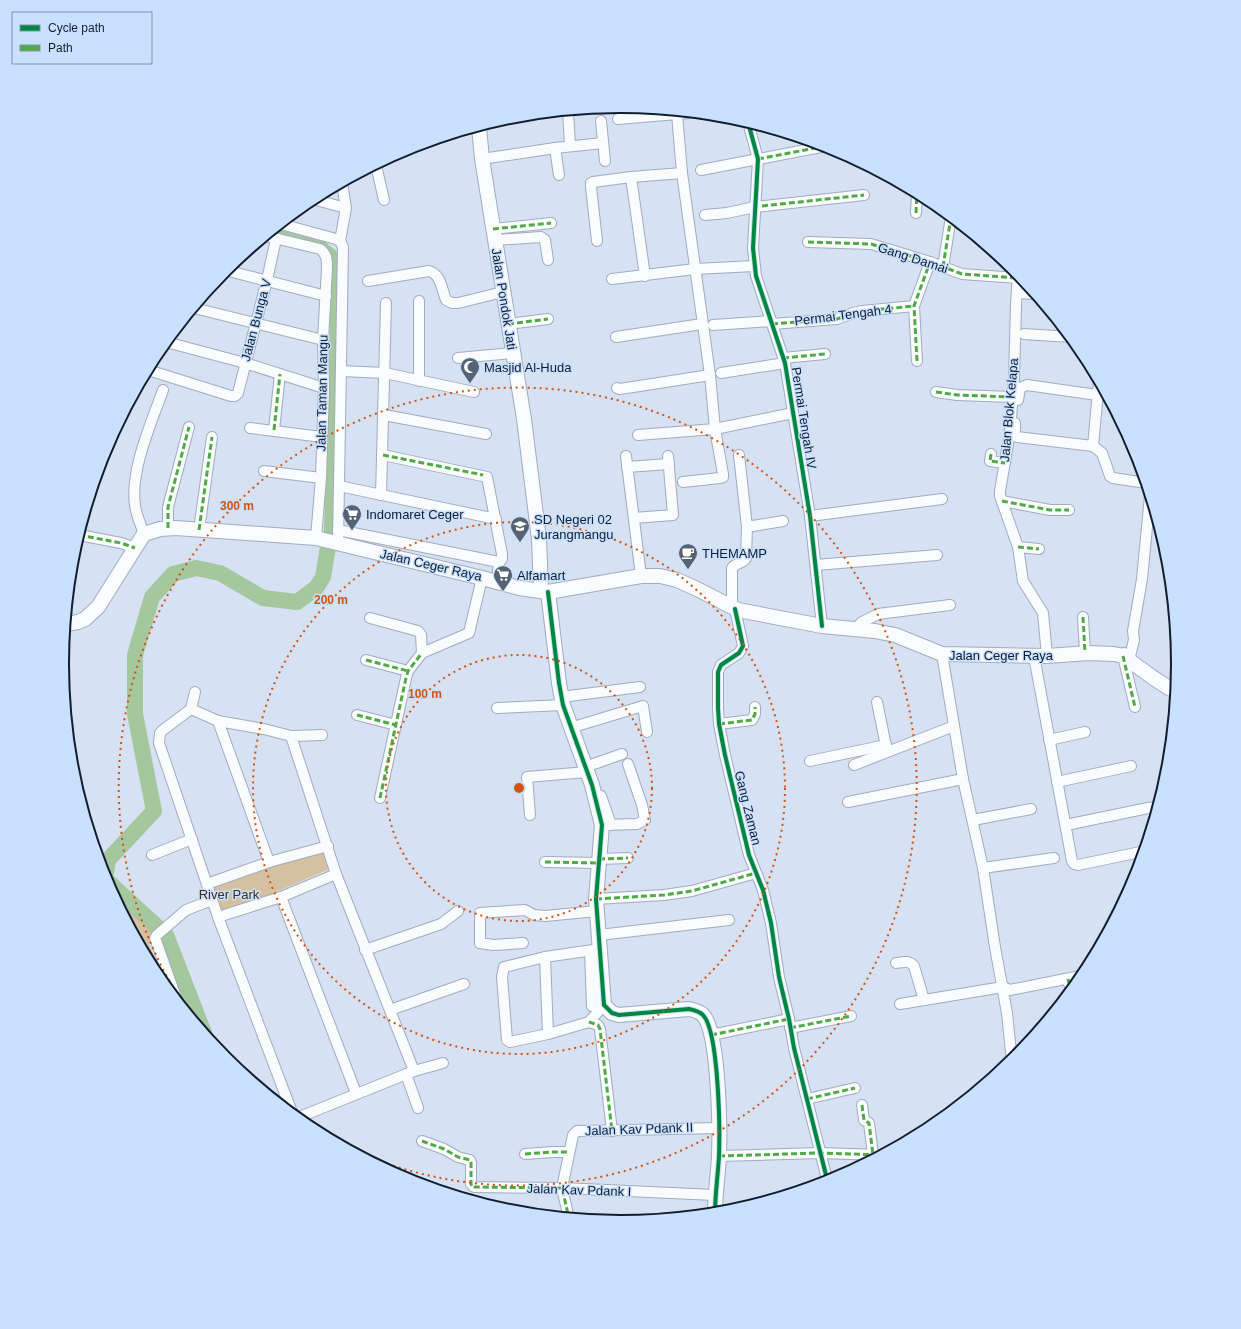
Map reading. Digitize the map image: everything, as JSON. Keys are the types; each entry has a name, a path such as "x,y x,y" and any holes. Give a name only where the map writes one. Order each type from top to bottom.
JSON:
{"main road":[{"name":"Jalan Pondok Jati","path":"479,132 482,159 524,419 544,591 562,701 570,728 588,770 606,825 599,861 597,905 596,945 598,1006"},
{"name":"Jalan Ceger Raya","path":"144,534 168,528 317,538 338,538 519,588 544,591 641,576 660,576 677,580 698,589 737,610 822,626 875,630 895,635 942,654 1041,656 1103,653 1125,660 1171,689"},
{"path":"71,623 78,622 85,618 98,607 144,534"},
{"path":"598,1006 618,1015 684,1009 694,1010 704,1016 711,1035 716,1062 719,1156 715,1207"}],"street":[{"path":"618,119 666,115"},
{"path":"568,116 570,146"},
{"path":"677,116 682,173 723,476 720,478 683,482"},
{"path":"601,121 605,160"},
{"name":"Permai Tengah IV","path":"752,130 758,159 754,207 754,266 784,361 810,516 822,626"},
{"path":"482,159 570,146 603,143"},
{"path":"555,148 559,175"},
{"path":"701,170 814,148"},
{"path":"377,170 384,200"},
{"path":"597,241 591,183 595,181 631,176 682,173"},
{"path":"631,176 645,276"},
{"path":"340,241 344,226 346,208 343,188"},
{"path":"705,216 754,207 864,195"},
{"path":"916,213 917,200"},
{"path":"321,201 346,208"},
{"path":"943,267 950,223"},
{"path":"494,235 551,224"},
{"path":"287,226 336,239 340,241 343,247 344,371 338,538 499,562"},
{"path":"494,235 541,237 545,240 548,260"},
{"name":"Jalan Taman Mangu","path":"271,238 320,249 325,253 326,259 326,296 323,340 324,388 317,538"},
{"name":"Jalan Bunga V","path":"154,372 231,396 235,396 238,393 267,280 271,239"},
{"name":"Gang Damai","path":"808,242 872,244 930,262 958,273 968,275 1010,275"},
{"path":"917,361 914,306 930,262"},
{"path":"612,280 695,269 754,266"},
{"path":"368,281 430,271 434,272 438,276 446,300 452,304 470,301 503,292"},
{"path":"234,272 326,296"},
{"name":"Jalan Blok Kelapa","path":"1018,283 1013,397 1010,432 1000,491 1018,547 1023,581 1043,613 1041,656 1049,740 1072,860 1074,864 1078,865 1139,853"},
{"path":"1017,293 1028,294"},
{"path":"419,301 419,381"},
{"path":"381,495 386,303"},
{"name":"Permai Tengah 4","path":"713,325 837,319 858,312 914,306"},
{"path":"199,309 323,340"},
{"path":"508,324 548,318"},
{"path":"616,337 702,324"},
{"path":"1024,334 1063,337"},
{"path":"172,344 245,363 324,388"},
{"path":"458,358 513,353"},
{"path":"721,373 825,354"},
{"path":"344,371 385,373 474,392"},
{"path":"274,430 280,374"},
{"path":"616,388 620,389 710,375"},
{"path":"1097,396 1027,385 1022,386 1019,392 1014,430 1015,434 1017,437 1021,438 1093,446 1102,453 1110,476 1141,482"},
{"path":"1093,446 1098,389"},
{"path":"144,534 135,506 135,481 138,464 163,390"},
{"path":"936,392 957,395 1013,397"},
{"path":"638,435 717,428 793,413"},
{"path":"384,415 486,434"},
{"path":"168,528 168,506 189,427"},
{"path":"250,428 322,437"},
{"path":"199,530 212,437"},
{"path":"991,454 990,461 1005,464"},
{"path":"383,455 486,476 489,483 502,554 502,560 499,562 497,581"},
{"path":"737,610 732,568 746,558 747,527 739,455"},
{"path":"626,456 641,576"},
{"path":"627,467 669,460 673,515 634,518"},
{"path":"264,471 321,478"},
{"path":"339,486 496,519"},
{"path":"810,516 942,499"},
{"path":"1002,501 1050,510 1069,510"},
{"path":"1135,707 1125,660 1134,640 1133,631 1142,579 1149,508"},
{"path":"747,527 783,521"},
{"path":"85,536 121,543 135,548"},
{"path":"1018,547 1039,549"},
{"path":"816,565 936,555"},
{"path":"380,798 408,671 422,653 469,633 482,578"},
{"path":"855,629 862,622 878,614 950,605"},
{"name":"Gang Zaman","path":"737,610 743,646 739,653 721,666 718,672 719,724 725,755 750,855 763,890 771,923 779,978 819,1153 826,1176"},
{"path":"1083,617 1085,653"},
{"path":"370,618 418,631 421,635 422,653"},
{"path":"942,654 963,779 983,868 1007,1013 1011,1053"},
{"path":"366,660 408,671"},
{"path":"497,708 562,701 640,687"},
{"path":"195,692 191,710 162,730 159,743 218,917 289,1105"},
{"path":"877,702 887,748"},
{"path":"570,728 643,706 647,732"},
{"path":"719,724 752,720 755,714 755,707"},
{"path":"191,710 218,721 264,729 291,736 322,735"},
{"path":"357,715 396,725"},
{"path":"218,721 269,862"},
{"path":"810,761 887,748 954,726"},
{"path":"1049,740 1085,732"},
{"path":"291,736 336,874 390,1010 410,1072 418,1108"},
{"path":"854,765 887,748"},
{"path":"530,815 527,777 588,770 622,754"},
{"path":"606,825 638,824 645,820 642,805 628,764"},
{"path":"1057,782 1131,766"},
{"path":"848,802 963,779"},
{"path":"1066,825 1153,808"},
{"path":"973,820 1031,809"},
{"path":"152,855 192,839"},
{"path":"207,884 269,862 328,846"},
{"path":"545,862 599,861 628,858"},
{"path":"983,868 1054,858"},
{"path":"523,943 493,945 480,943 480,913 525,910 534,915 545,916 597,905 692,891 756,873"},
{"path":"218,917 281,897 336,874"},
{"path":"281,897 356,1093"},
{"path":"170,983 155,942 157,935 186,910 212,900"},
{"path":"365,950 441,924 458,911"},
{"path":"612,1131 600,1029 598,1026 589,1022 548,1034 508,1042 502,977 504,967 596,945 729,920"},
{"path":"545,957 548,1034"},
{"path":"896,963 906,961 911,962 914,966 924,1000"},
{"path":"900,1004 1003,987 1010,990 1074,978"},
{"path":"1068,979 1069,984"},
{"path":"390,1010 464,984"},
{"path":"589,1022 598,1006"},
{"path":"711,1035 851,1016"},
{"path":"303,1115 410,1072 443,1063"},
{"path":"807,1099 855,1088"},
{"path":"862,1105 864,1120 869,1123 876,1152"},
{"name":"Jalan Kav Pdank II","path":"568,1213 562,1188 573,1135 577,1131 718,1128"},
{"name":"Jalan Kav Pdank I","path":"422,1141 471,1162 471,1184 474,1187 562,1188 715,1195"},
{"path":"525,1154 569,1152"},
{"path":"719,1156 819,1153 872,1155"}],"green space":[{"name":"River Park","path":"328,846 334,867 218,917 207,884"},
{"path":"117,889 159,923 149,944 156,962 143,940"}],"waterway":[{"path":"277,233 323,246 333,254 334,259 334,346 328,545"},
{"path":"107,866 108,860 154,811 135,714 135,655 152,597 173,574 196,568 220,573 263,598 297,602 316,588 323,577 328,547"},
{"path":"118,891 166,935 199,1019"}],"marked path":[{"path":"758,159 814,148"},
{"path":"762,206 864,195"},
{"path":"916,213 917,200"},
{"path":"493,229 551,223"},
{"path":"943,267 950,223"},
{"path":"808,242 871,244 930,262 962,274 1013,278"},
{"path":"917,361 914,306 930,262"},
{"path":"772,324 837,319 862,311 914,306"},
{"path":"508,324 548,319"},
{"path":"783,358 825,354"},
{"path":"274,430 280,374"},
{"path":"936,392 957,395 1013,397"},
{"path":"168,528 168,507 189,427"},
{"path":"199,530 212,437"},
{"path":"991,454 990,461 1005,463"},
{"path":"383,455 483,475"},
{"path":"1002,501 1050,510 1069,510"},
{"path":"85,536 121,543 135,548"},
{"path":"1018,547 1039,549"},
{"path":"1083,617 1085,653"},
{"path":"380,798 408,671 422,653"},
{"path":"1123,656 1135,707"},
{"path":"366,660 408,671"},
{"path":"719,724 752,720 755,714 755,707"},
{"path":"357,715 396,725"},
{"path":"599,859 628,858"},
{"path":"545,862 599,863"},
{"path":"596,899 664,895 692,891 756,873"},
{"path":"1068,979 1069,984"},
{"path":"790,1028 851,1016"},
{"path":"711,1035 789,1019"},
{"path":"589,1022 598,1025 600,1029 612,1131"},
{"path":"807,1099 855,1088"},
{"path":"862,1105 864,1120 869,1123 873,1154"},
{"path":"422,1141 444,1149 458,1157 470,1160 472,1187 562,1188 568,1213"},
{"path":"525,1154 569,1152"},
{"path":"719,1156 819,1153 872,1155"}],"cycle path":[{"path":"750,129 758,159 753,248 756,276 785,363 810,516 822,626"},
{"path":"548,592 563,705 592,785 602,825 596,899 604,1005 612,1013 619,1015 689,1009 703,1015 708,1025 712,1041 719,1104 719,1156 715,1207"},
{"path":"735,609 743,646 739,653 721,665 718,672 719,724 749,855 763,890 771,923 779,977 794,1048 826,1176"}],"place":[{"name":"Masjid Al-Huda","path":"470,384"},
{"name":"Indomaret Ceger","path":"352,531"},
{"name":"SD Negeri 02 Jurangmangu","path":"520,543"},
{"name":"THEMAMP","path":"688,570"},
{"name":"Alfamart","path":"503,592"}]}
